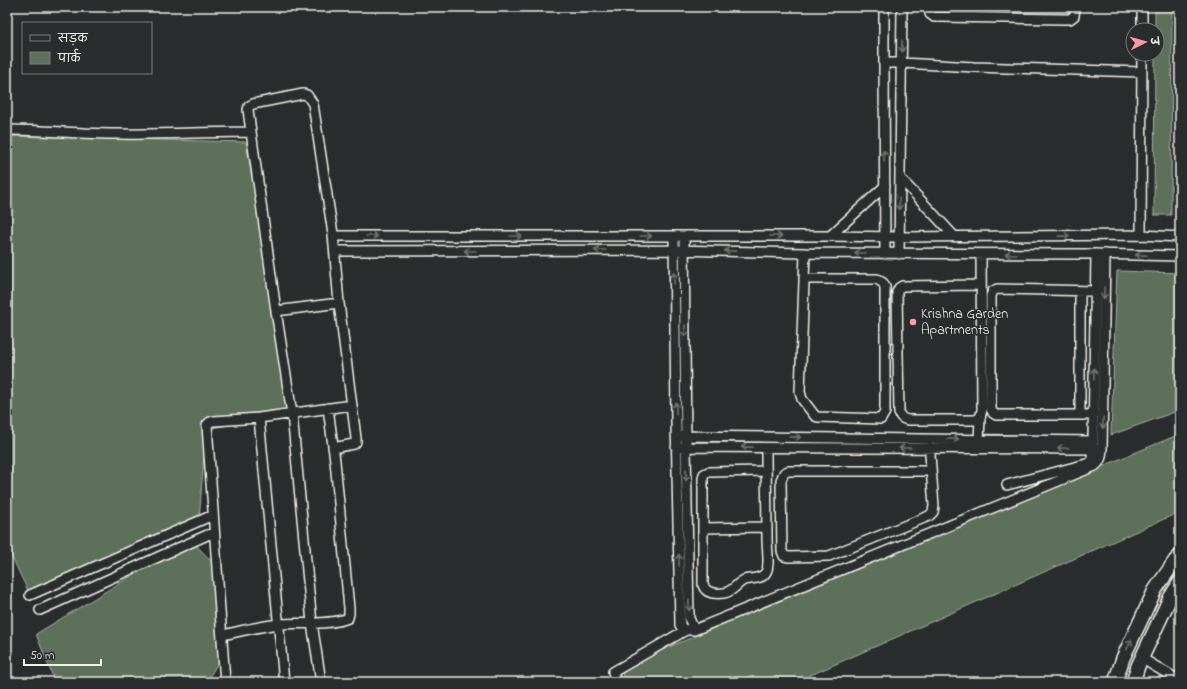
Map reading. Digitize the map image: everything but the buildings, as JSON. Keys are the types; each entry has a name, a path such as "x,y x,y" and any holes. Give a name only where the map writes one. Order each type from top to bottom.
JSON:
{"street":[{"path":"884,7 885,254"},
{"path":"899,254 902,7"},
{"path":"929,7 930,14 938,17 1070,19 1074,16 1076,7"},
{"path":"1142,7 1142,22"},
{"path":"1141,235 1142,62"},
{"path":"884,63 974,68 1142,72"},
{"path":"321,682 312,623 292,414 248,110 249,106 253,104 303,94 307,95 312,104 333,236 339,303 356,442 354,444 333,448"},
{"path":"7,130 82,134 251,132"},
{"path":"900,178 955,237"},
{"path":"830,236 885,186"},
{"path":"333,236 955,237 1141,235 1180,237"},
{"path":"674,236 681,436"},
{"path":"684,236 681,447 690,630"},
{"path":"335,251 684,250 885,254 1101,254 1180,256"},
{"path":"804,279 877,279 883,283 885,412 881,419 818,417 802,399 800,392 804,279 805,253"},
{"path":"979,440 982,410 981,254"},
{"path":"1007,485 1090,463 1092,460 1096,291 1101,254"},
{"path":"616,682 613,672 690,630 1095,466 1101,459 1102,450 1101,254"},
{"path":"980,418 975,420 908,420 901,417 899,413 896,297 899,288 902,286 981,285"},
{"path":"1094,415 996,415 992,413 991,296 993,291 997,289 1096,291"},
{"path":"1080,291 1080,415"},
{"path":"276,311 339,303"},
{"path":"222,681 222,635 207,425 214,421 260,418 352,405"},
{"path":"222,635 278,624 312,623 348,618 349,614 328,408"},
{"path":"260,418 284,682"},
{"path":"681,436 979,440 1093,445 1102,450"},
{"path":"681,447 930,448 1093,445"},
{"path":"766,448 767,570 761,577 743,581 727,592 716,594 708,592 703,585 704,474 708,472 766,471"},
{"path":"930,448 934,506 933,512 929,516 829,556 784,556 782,551 781,480 784,473 788,471 931,470"},
{"path":"30,594 213,515"},
{"path":"703,528 767,527"},
{"path":"40,610 214,532"},
{"path":"1115,682 1122,658 1155,590 1180,556"},
{"path":"1133,682 1138,666 1170,598 1180,582"},
{"path":"1142,658 1180,681"}],"shaded area":[{"path":"1179,7 1180,90 1178,90"}],"green space":[{"path":"1155,7 1172,7 1171,215 1154,215 1155,62 1165,62 1165,22 1155,22"},
{"path":"7,136 246,142 292,414 206,429 199,521 30,595 7,547"},
{"path":"1117,271 1180,273 1180,410 1111,435"},
{"path":"1180,434 1180,512 795,682 624,682 621,667"},
{"path":"192,541 217,567 223,655 206,682 55,682 36,634 177,548"}],"place":[{"name":"Krishna Garden Apartments","path":"913,322"}]}
